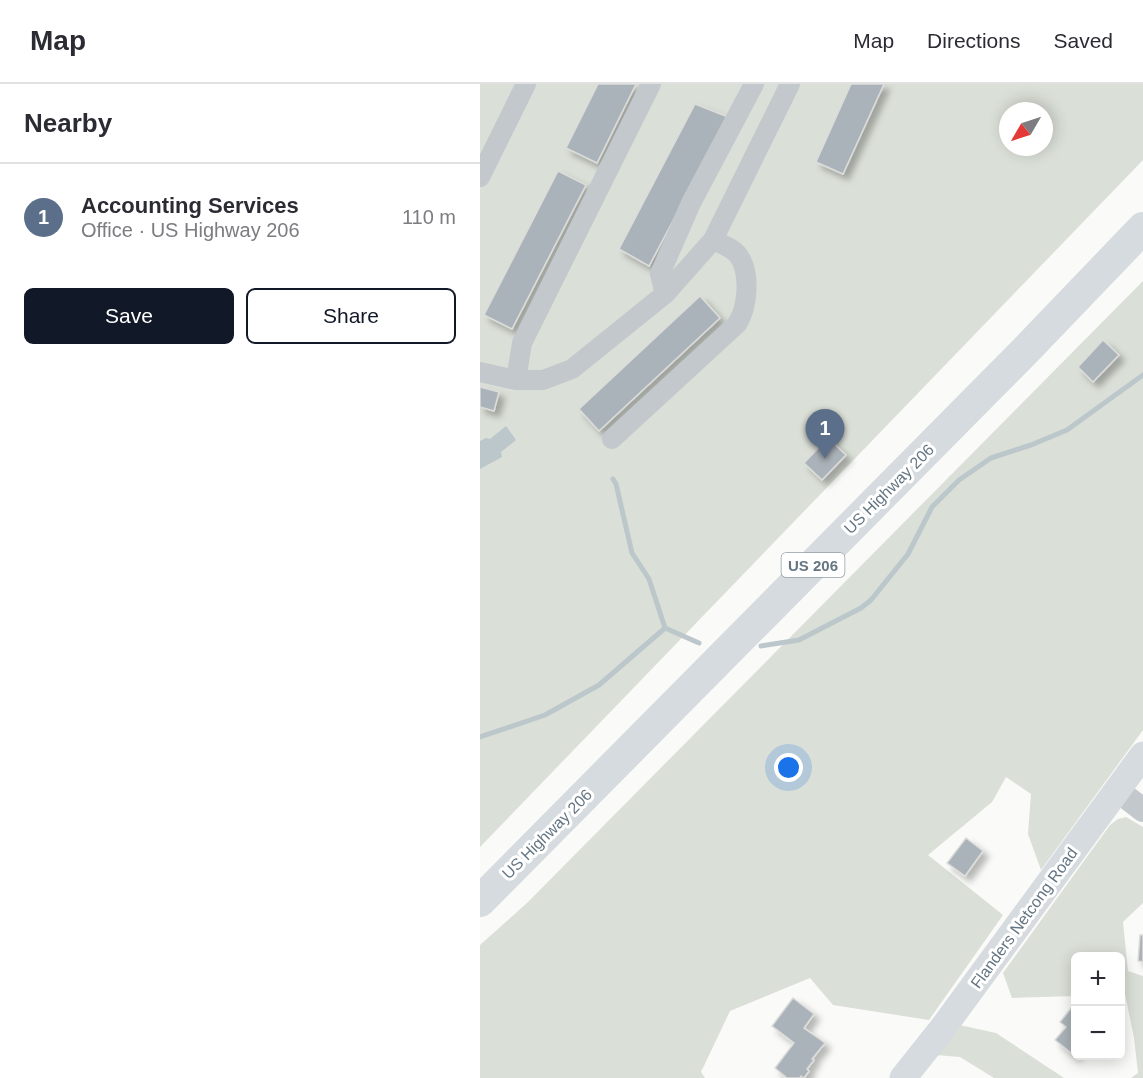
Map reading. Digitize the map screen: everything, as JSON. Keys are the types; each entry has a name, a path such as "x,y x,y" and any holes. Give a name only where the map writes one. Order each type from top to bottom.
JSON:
{"highway":[{"name":"US Highway 206","path":"480,901 1024,352 1143,228"}],"main road":[{"name":"Flanders Netcong Road","path":"903,1078 942,1029 1143,755"}],"street":[{"path":"480,177 526,84"},
{"path":"516,380 522,343 651,84"},
{"path":"665,294 660,274 691,203 754,84"},
{"path":"480,372 516,380 543,380 572,369 665,294 713,240 790,84"},
{"path":"612,439 737,324 742,316 745,305 746,278 742,263 735,251 713,240"},
{"path":"1117,790 1143,810"}],"shaded area":[{"path":"480,84 1143,84 1143,160 480,847"},
{"path":"1143,281 1143,730 1041,870 1028,834 1031,794 1006,777 992,802 928,855 1003,915 929,1020 833,1005 810,978 730,1011 701,1072 705,1078 480,1078 480,945 527,903"},
{"path":"506,426 516,440 501,452 502,457 480,469 480,441 490,439"},
{"path":"1126,817 1143,827 1143,903 1123,922 1128,971 1143,976 1143,1078 1131,1078 1138,1073 1125,994 1125,952 1071,952 1071,996 1012,998 1003,973 1110,825"},
{"path":"959,1025 996,1033 1064,1078 994,1078 960,1057 936,1055"}],"building":[{"path":"598,84 636,84 597,163 566,148"},
{"path":"851,84 884,84 843,174 816,162"},
{"path":"695,104 728,117 649,266 619,249"},
{"path":"558,171 586,185 512,329 484,315"},
{"path":"700,296 720,318 599,431 579,409"},
{"path":"1103,340 1119,355 1093,382 1078,367"},
{"path":"480,387 499,392 494,411 480,407"},
{"path":"828,438 846,455 822,480 804,463"},
{"path":"966,838 983,851 965,876 947,863"},
{"path":"1140,935 1143,935 1143,962 1138,961"},
{"path":"793,998 814,1014 804,1028 825,1043 812,1059 814,1060 804,1078 801,1076 800,1078 787,1078 775,1068 794,1043 772,1026"},
{"path":"1071,1008 1071,1053 1055,1040 1066,1027 1060,1022"}],"waterway":[{"path":"761,646 799,640 861,608 871,600 908,554 932,507 959,480 991,458 1067,430 1143,375"},
{"path":"613,479 632,553 649,579 665,628 699,643"},
{"path":"480,737 545,715 599,685 665,628"}],"place":[{"name":"Accounting Services","path":"825,459"}]}
